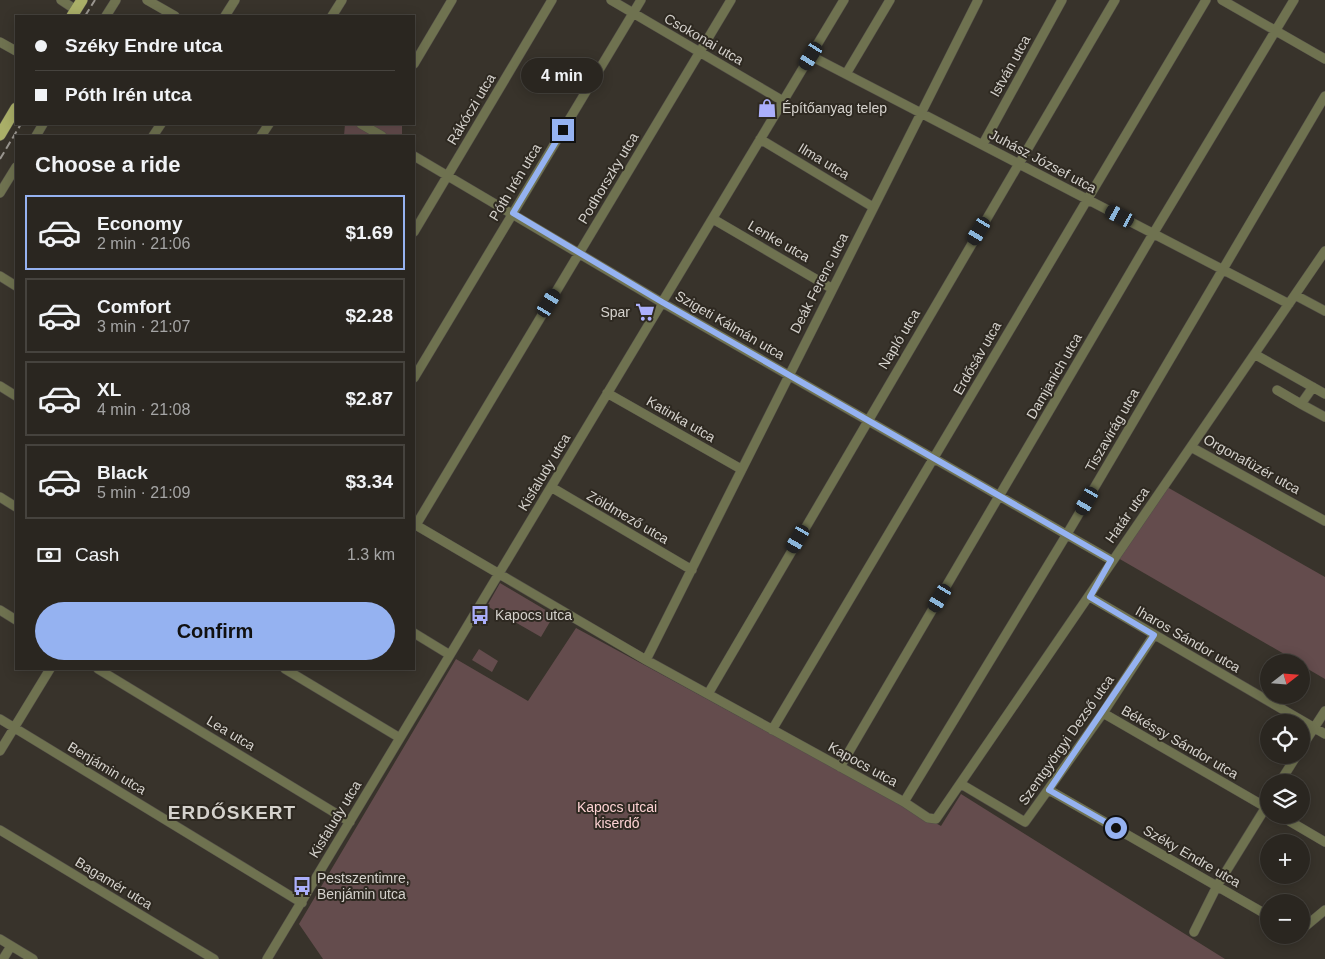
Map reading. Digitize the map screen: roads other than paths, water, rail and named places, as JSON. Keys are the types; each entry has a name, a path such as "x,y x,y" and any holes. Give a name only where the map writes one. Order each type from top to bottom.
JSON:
{"main road":[{"path":"0,135 15,110"}],"street":[{"path":"61,0 77,9"},
{"path":"107,15 116,0"},
{"path":"148,0 173,15"},
{"path":"227,15 235,0"},
{"path":"333,15 342,0"},
{"path":"415,62 452,0"},
{"name":"Rákóczi utca","path":"415,230 552,0"},
{"name":"Csokonai utca","path":"611,0 783,101"},
{"name":"Póth Irén utca","path":"415,376 640,0"},
{"name":"Podhorszky utca","path":"415,524 731,0"},
{"name":"Kisfaludy utca","path":"267,959 844,0"},
{"path":"846,74 890,0"},
{"name":"Deák Ferenc utca","path":"646,660 831,288 978,0"},
{"name":"István utca","path":"983,144 1062,0"},
{"name":"Napló utca","path":"708,694 867,419 1115,0"},
{"name":"Erdősáv utca","path":"772,730 1206,0"},
{"path":"1222,0 1325,59"},
{"name":"Damjanich utca","path":"840,767 1153,234 1294,0"},
{"path":"0,42 15,50"},
{"name":"Juhász József utca","path":"811,56 1289,304"},
{"name":"Tiszavirág utca","path":"904,802 1067,534 1325,96"},
{"name":"Ilma utca","path":"760,139 873,207"},
{"name":"Szigeti Kálmán utca","path":"415,157 662,302 1111,560"},
{"path":"0,193 15,169"},
{"name":"Lenke utca","path":"713,219 831,288"},
{"name":"Határ utca","path":"936,819 1090,597 1111,560 1256,355 1325,251"},
{"path":"0,276 15,285"},
{"path":"1295,295 1325,311"},
{"path":"1256,355 1325,394"},
{"path":"0,386 15,395"},
{"path":"1301,404 1313,387"},
{"path":"1276,390 1325,417"},
{"name":"Katinka utca","path":"607,393 741,469"},
{"name":"Orgonafüzér utca","path":"1192,447 1325,521"},
{"name":"Zöldmező utca","path":"551,487 692,570"},
{"path":"0,497 15,506"},
{"name":"Kapocs utca","path":"415,524 498,575 646,660 904,802 928,818 936,819"},
{"name":"Iharos Sándor utca","path":"1090,597 1325,734"},
{"path":"0,610 15,619"},
{"path":"415,634 450,655"},
{"name":"Szentgyörgyi Dezső utca","path":"961,784 1025,822 1103,713 1154,635"},
{"path":"0,751 49,670"},
{"name":"Lea utca","path":"100,670 350,822"},
{"path":"287,670 400,738"},
{"path":"1310,733 1325,710"},
{"name":"Békéssy Sándor utca","path":"1103,713 1260,801"},
{"name":"Benjámin utca","path":"0,719 302,903"},
{"name":"Széky Endre utca","path":"1049,790 1260,911"},
{"path":"1194,932 1217,886 1260,819"},
{"path":"1294,824 1325,842"},
{"name":"Bagamér utca","path":"0,830 214,959"},
{"path":"1310,922 1325,910"},
{"path":"0,939 33,959"},
{"path":"3,959 11,946"}],"railway":[{"path":"86,15 95,0"},
{"path":"0,159 20,125"}],"place":[{"name":"Építőanyag telep","path":"767,108"},
{"name":"Spar","path":"645,312"},
{"name":"Kapocs utca","path":"480,615"},
{"name":"Pestszentimre, Benjámin utca","path":"302,886"}],"district":[{"name":"ERDŐSKERT","path":"232,812"}],"park label":[{"name":"Kapocs utcai kiserdő","path":"617,816"}]}
